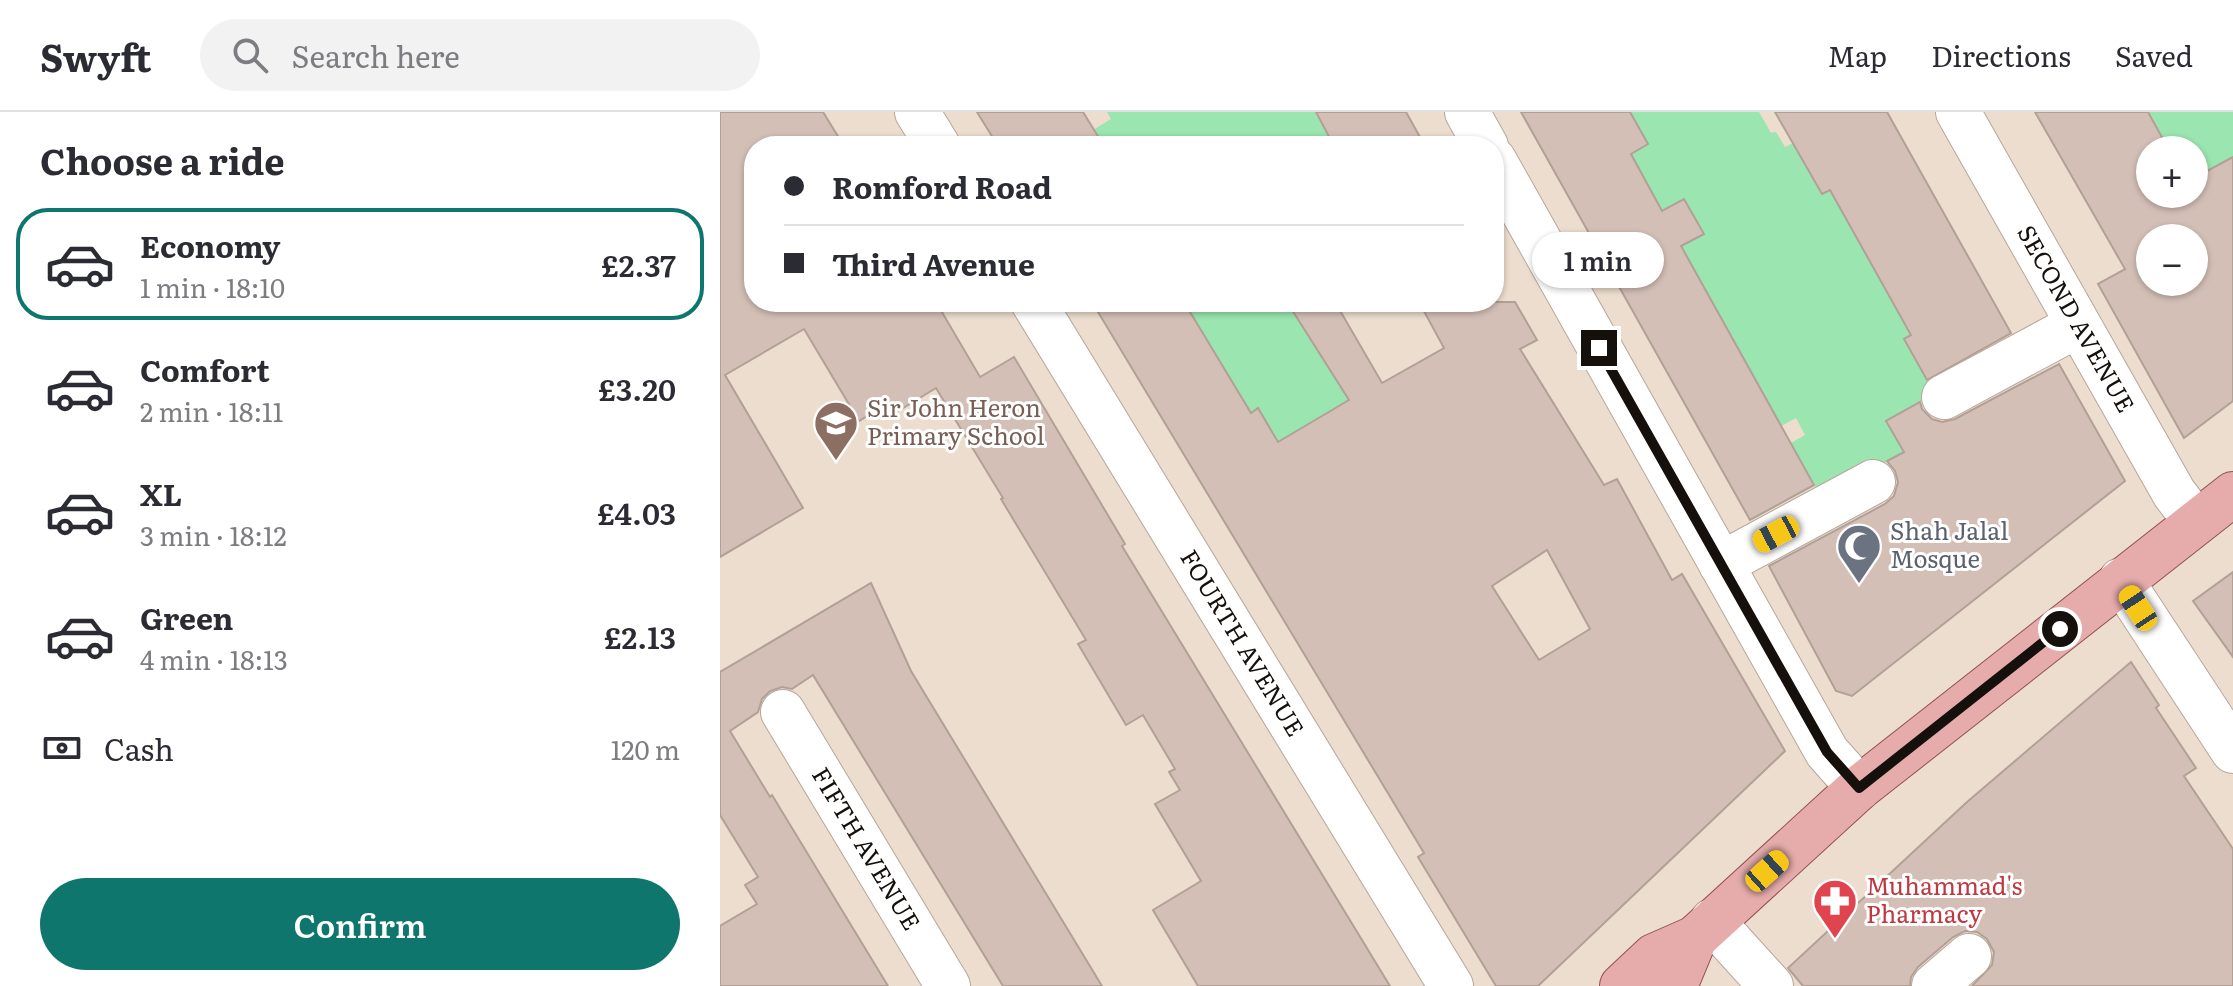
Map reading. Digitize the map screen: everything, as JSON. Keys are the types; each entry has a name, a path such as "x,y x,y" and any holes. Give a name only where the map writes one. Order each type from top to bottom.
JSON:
{"main road":[{"path":"1622,986 1654,956 1703,929 1859,788 2233,494"},
{"path":"1670,986 1678,979 1703,929"}],"street":[{"path":"917,112 932,136"},
{"path":"1467,112 1480,136"},
{"name":"SECOND AVENUE","path":"1958,112 2174,493 2196,522"},
{"path":"1504,178 1827,752 1859,788"},
{"name":"FOURTH AVENUE","path":"1039,312 1451,986"},
{"path":"1944,397 2078,325"},
{"path":"1721,564 1873,482"},
{"path":"2121,580 2233,751"},
{"name":"FIFTH AVENUE","path":"783,712 948,986"},
{"path":"1703,929 1771,986"},
{"path":"1934,986 1969,956"}],"green space":[{"path":"1107,112 1319,112 1316,114 1328,136 1083,136 1111,119"},
{"path":"1630,112 1759,112 1771,133 1776,132 1785,147 1793,143 1821,194 1831,189 1902,319 1915,333 1904,339 1932,390 1978,369 1887,421 1904,452 1802,509 1817,489 1791,443 1805,435 1796,418 1781,426 1772,410 1750,422 1764,394 1689,261 1660,258 1704,233 1684,200 1662,211 1630,154 1648,144"},
{"path":"2126,112 2233,112 2233,157 2208,181 2208,136 2161,136 2151,119"},
{"path":"1160,312 1293,312 1349,400 1281,462 1258,409 1223,429"}],"building":[{"path":"720,112 823,112 838,136 744,136 744,312 942,312 980,377 1014,357 1125,544 1122,546 1390,986 1198,986 1153,910 1201,881 1155,804 1180,790 1169,772 1175,769 1143,715 1126,725 1078,644 1086,640 936,388 895,413 888,403 859,421 804,329 725,375 803,508 720,557"},
{"path":"977,112 1083,112 1098,136 992,136"},
{"path":"1316,112 1406,112 1419,136 1329,136"},
{"path":"1521,112 1630,112 1648,144 1631,154 1662,211 1684,199 1704,234 1681,246 1814,485 1750,520"},
{"path":"1775,112 1887,112 2011,333 1927,380 1904,339 1911,335 1830,190 1822,194"},
{"path":"2035,112 2148,112 2161,136 2136,136 2136,208 2208,208 2208,170 2233,157 2233,401 2184,438 2098,284 2125,269"},
{"path":"1504,302 1515,302 1537,340 1520,349 1604,485 1617,479 1672,580 1682,574 1785,751 1538,986 1496,986 1418,857 1424,853 1098,312 1190,312 1251,413 1258,408 1278,442 1349,400 1293,312 1341,312 1382,383 1444,348 1424,312 1504,312","holes":["1547,550 1590,629 1539,660 1492,586"]},
{"path":"2059,364 2125,481 1852,696 1836,691 1769,566 1885,504 1894,496 1898,482 1895,471 1887,461 1904,452 1886,421 1920,402 1922,409 1932,419 1942,422 1955,419"},
{"path":"2233,572 2233,657 2193,601"},
{"path":"871,583 911,671 1102,986 1003,986 813,675 792,689 782,687 770,691 762,699 758,712 730,731 888,986 720,986 720,926 757,904 745,885 758,877 720,815 720,672"},
{"path":"2131,662 2159,705 2156,708 2196,768 2184,776 2233,849 2233,986 1972,986 1992,965 1994,952 1987,939 1977,932 1965,931 1953,937 1918,967 1911,977 1910,986 1803,986 1788,968 1967,802"}],"place":[{"name":"Sir John Heron Primary School","path":"836,462"},
{"name":"Shah Jalal Mosque","path":"1859,585"},
{"name":"Muhammad's Pharmacy","path":"1835,940"}],"route":[{"path":"1599,348 1827,752 1859,788 2060,629"}]}
